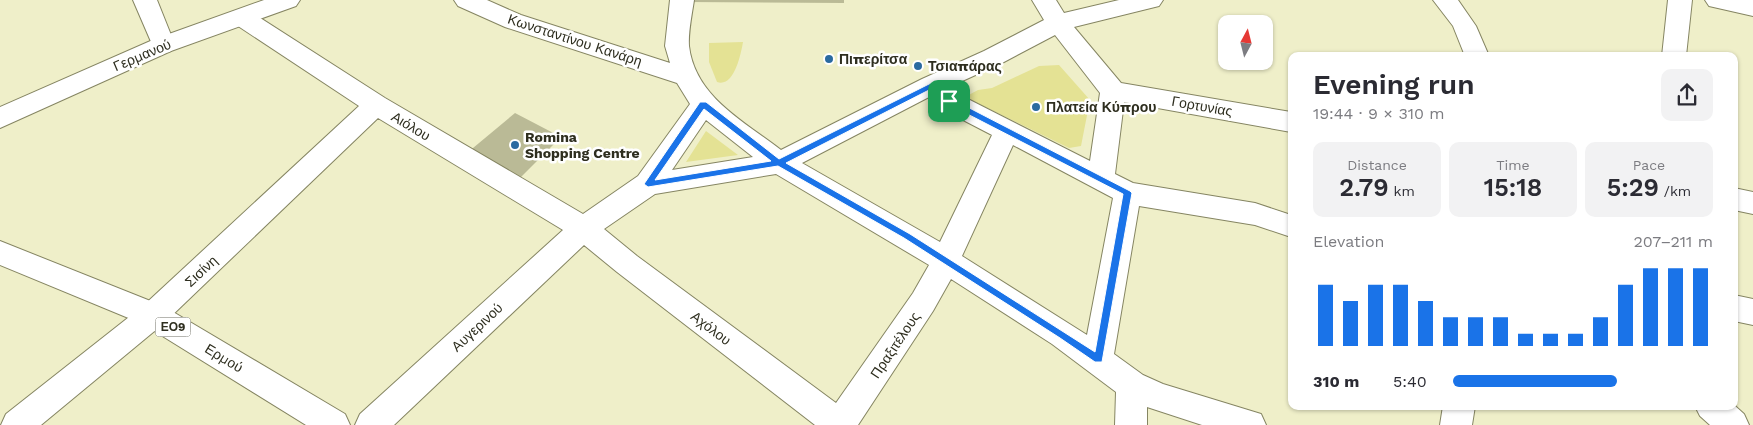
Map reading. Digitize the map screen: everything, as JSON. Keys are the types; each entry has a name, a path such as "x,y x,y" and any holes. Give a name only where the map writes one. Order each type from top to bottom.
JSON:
{"street":[{"path":"146,0 163,45"},
{"name":"Γερμανού","path":"0,118 163,45 243,18 288,0"},
{"name":"Κωνσταντίνου Κανάρη","path":"466,0 513,21 686,77"},
{"path":"682,0 678,46 686,77 703,104 779,163 907,236 945,262 1063,335 1132,385 1158,396 1250,425"},
{"path":"1044,0 1058,23 1113,91 1101,180"},
{"path":"648,184 779,163 931,85 994,58 1058,23 1151,0"},
{"path":"1445,0 1457,13 1476,52"},
{"path":"1674,52 1680,0"},
{"path":"1717,0 1753,8"},
{"name":"Αιόλου","path":"243,18 376,105 584,228"},
{"path":"931,85 949,101 1006,132 1128,193 1255,214 1288,225"},
{"name":"Γορτυνίας","path":"1113,91 1288,121"},
{"path":"648,184 703,104"},
{"name":"Σισίνη","path":"16,425 153,315 376,105"},
{"name":"Πραξιτέλους","path":"840,425 923,302 945,262 1006,132"},
{"name":"Αυγερινού","path":"371,425 584,228 648,184"},
{"path":"1098,359 1128,193"},
{"path":"1738,200 1753,203"},
{"name":"Αχόλου","path":"584,228 635,270 840,425"},
{"name":"Ερμού","path":"0,253 153,315 334,425"},
{"path":"1738,309 1753,312"},
{"path":"1131,425 1132,385"},
{"path":"1456,425 1458,410"},
{"path":"1716,410 1733,425"}],"shaded area":[{"path":"743,42 736,69 728,80 717,82 709,62 709,43"},
{"name":"Πλατεία Κύπρου","path":"1059,65 1090,100 1081,146 1069,148 965,97 978,90 992,88 1039,66"},
{"path":"706,131 738,155 686,162"}],"building":[{"path":"688,0 844,0 844,3 687,2"},
{"name":"Romina Shopping Centre","path":"515,113 561,137 517,181 467,153"}],"place":[{"name":"Πιπερίτσα","path":"829,59"},
{"name":"Τσιαπάρας","path":"918,66"},
{"name":"Πλατεία Κύπρου","path":"1036,107"},
{"name":"Romina Shopping Centre","path":"515,145"}],"route":[{"path":"949,101 931,85 779,163 648,184 703,104 779,163 907,236 1098,359 1128,193 1006,132 949,101"}]}
